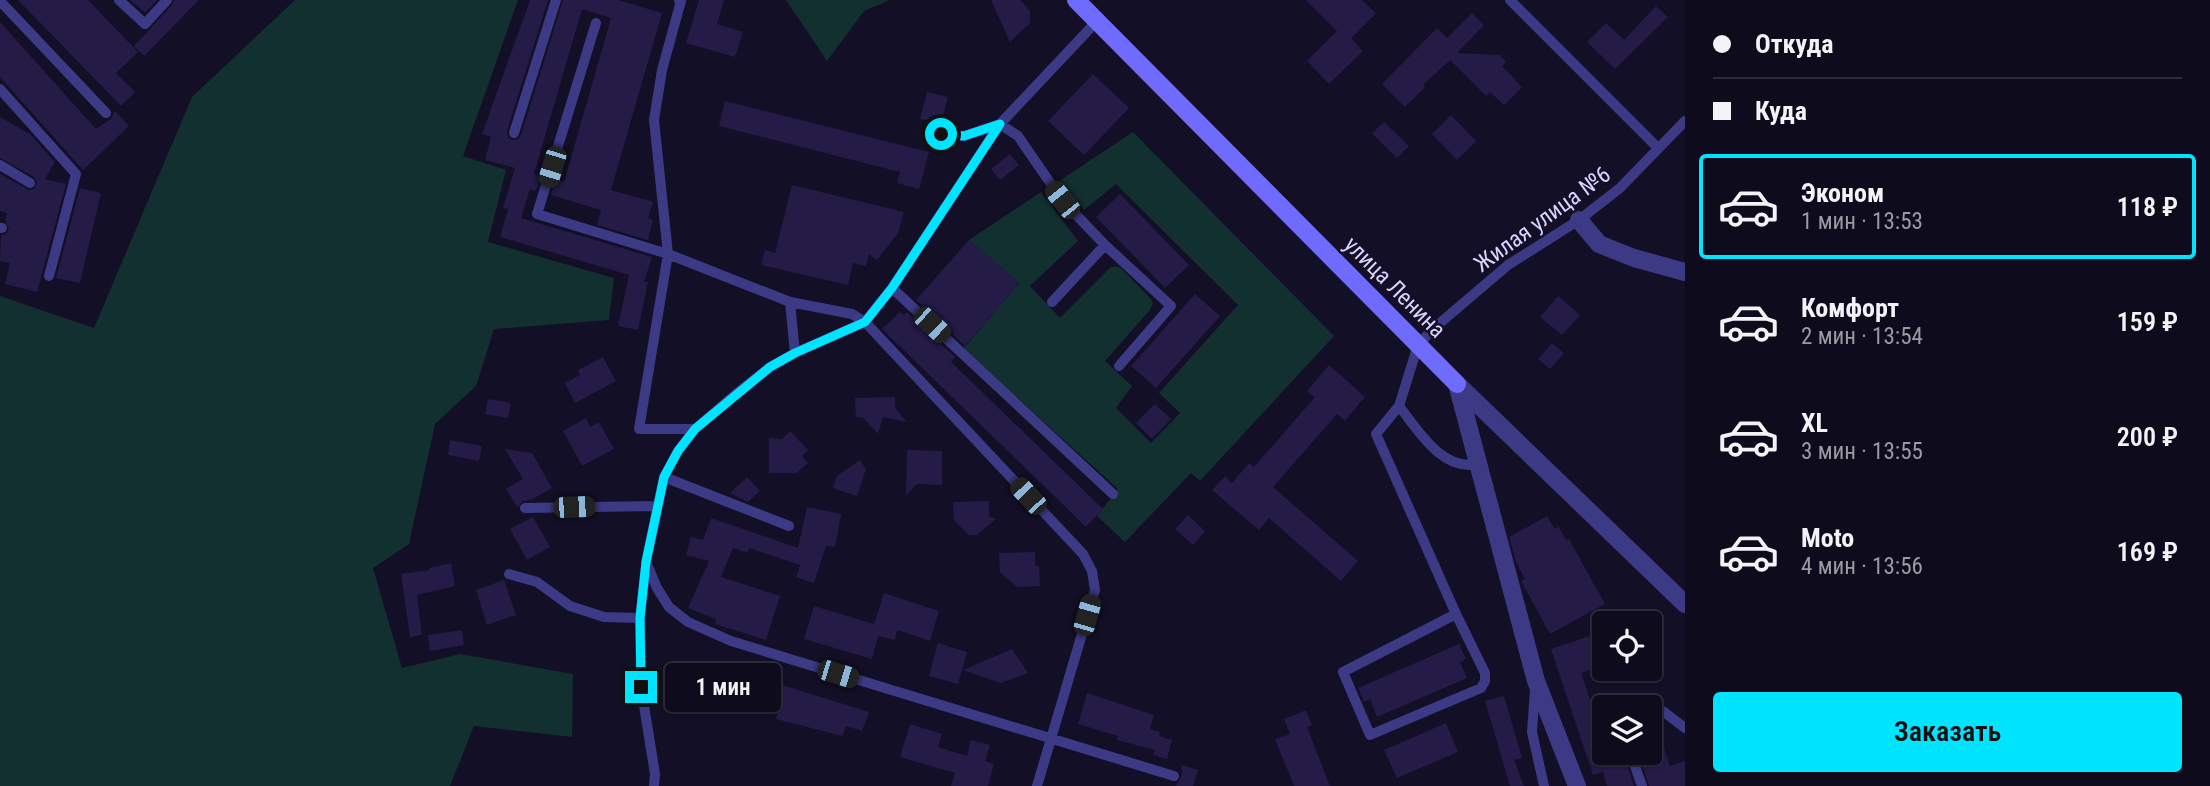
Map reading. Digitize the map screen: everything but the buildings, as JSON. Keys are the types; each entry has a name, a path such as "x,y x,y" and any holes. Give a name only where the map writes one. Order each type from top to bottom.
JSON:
{"street":[{"name":"улица Ленина","path":"1076,0 1457,384 1685,604"},
{"path":"1579,220 1599,244 1634,258 1685,272"},
{"path":"1457,384 1536,681 1577,786"}],"lane":[{"path":"120,0 145,24 167,0"},
{"path":"514,133 556,0"},
{"path":"679,0 681,1 662,70 654,120 668,254 639,429 695,429"},
{"path":"1510,0 1658,148"},
{"path":"0,1 106,113"},
{"path":"654,786 655,774 641,687 640,618 646,562 657,506 664,477 678,451 695,429 770,367 865,322 892,288 1000,124 1097,21"},
{"path":"596,23 537,214 668,254 790,302 852,314 865,322 1083,554 1091,571 1094,590 1037,786"},
{"path":"0,89 76,174 49,276"},
{"name":"Жилая улица №6","path":"1418,345 1449,314 1508,265 1579,220 1620,188 1685,121"},
{"path":"941,134 964,136 1000,124"},
{"path":"1000,124 1018,136 1051,186 1105,245 1171,306 1119,366"},
{"path":"0,165 30,183"},
{"path":"1052,302 1105,245"},
{"path":"892,288 1113,494"},
{"path":"790,302 795,353"},
{"path":"1418,345 1399,406 1376,434 1485,673 1485,681 1481,688 1370,735 1343,672 1456,614"},
{"path":"1399,406 1444,457 1469,466 1478,464"},
{"path":"664,477 789,526"},
{"path":"525,508 657,506"},
{"path":"646,562 669,607 688,622 731,642 1174,776"},
{"path":"509,574 537,582 570,606 604,617 640,618"},
{"path":"1536,681 1532,732 1545,786"},
{"path":"1662,712 1685,728"},
{"path":"1635,765 1642,786"}],"green space":[{"path":"295,0 518,0 463,156 506,170 488,242 614,278 609,320 494,329 476,386 435,424 409,544 373,568 402,668 460,654 573,674 572,737 474,726 450,786 0,786 0,296 94,328 192,97"},
{"path":"786,0 890,0 864,11 827,61"},
{"path":"1133,132 1334,336 1200,481 1191,473 1125,542 1097,516 1118,489 963,349 1019,283 969,240 1041,192 1078,241 1030,286 1060,318 1111,267 1122,269 1153,303 1150,310 1105,361 1132,386 1116,408 1151,443 1180,413 1159,393 1238,305 1116,184 1084,210 1059,181"}],"route":[{"path":"641,687 640,618 646,562 664,477 678,451 695,429 770,367 865,322 892,288 1000,124 964,136 941,134"}]}
